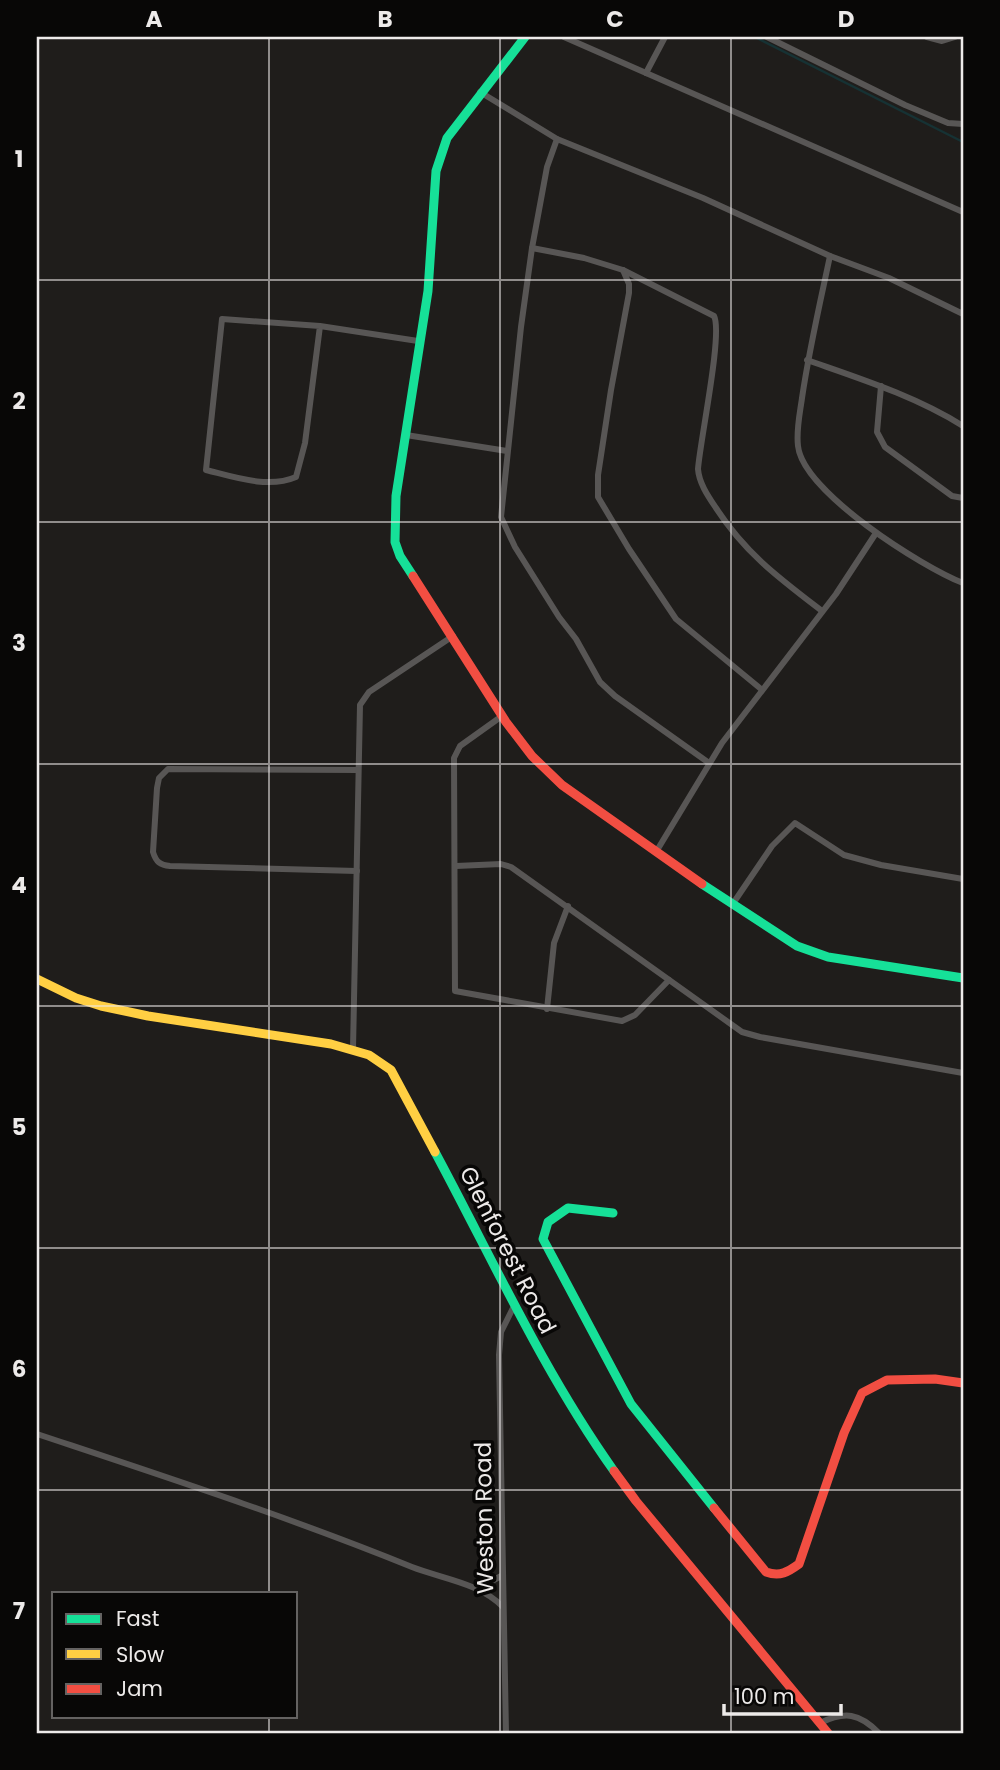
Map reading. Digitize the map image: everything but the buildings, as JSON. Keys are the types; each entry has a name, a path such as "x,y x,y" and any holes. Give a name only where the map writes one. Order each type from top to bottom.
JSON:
{"street":[{"path":"524,37 480,92 440,152 432,209 428,291 418,341 396,496 395,542 400,556 502,716 549,775 732,905 797,946 836,958 963,978"},
{"path":"564,37 963,212"},
{"path":"646,73 665,37"},
{"path":"766,37 915,110 947,123 963,124"},
{"path":"927,37 942,41 955,37"},
{"path":"480,92 557,139 703,198 830,256 889,278 963,314"},
{"path":"557,139 547,167 532,248 501,517 515,547 576,639 595,676 615,696 709,763"},
{"path":"532,248 584,258 622,270 710,313 716,320 713,369 699,450 699,476 739,542 762,565 822,611"},
{"path":"830,256 807,360 798,428 801,457 818,483 876,533 913,558 963,583"},
{"path":"622,270 629,284 629,293 598,475 598,497 676,619 761,689"},
{"path":"320,326 305,443 296,477 284,482 247,480 206,471 222,319 320,326 418,341"},
{"path":"807,360 937,409 963,426"},
{"path":"881,386 877,432 885,447 951,496 963,498"},
{"path":"406,435 507,451"},
{"path":"656,852 709,763 761,689 836,594 876,533"},
{"path":"353,1049 359,710 369,692 453,636"},
{"path":"502,716 460,746 455,754 455,991 618,1021 627,1020 668,979"},
{"path":"357,871 170,866 161,865 155,860 153,852 157,788 162,773 168,769 358,770"},
{"path":"732,905 777,840 795,823 844,855 881,865 963,879"},
{"path":"456,866 506,865 568,906 734,1028 750,1035 963,1073"},
{"path":"547,1009 554,943 568,906"},
{"name":"Glenforest Road","path":"37,979 69,996 99,1006 353,1049 383,1062 397,1079 514,1306 568,1403 620,1480 828,1733"},
{"path":"613,1213 568,1208 548,1222 543,1239 631,1404 766,1572 774,1576 785,1575 799,1564 844,1433 862,1393 887,1380 935,1379 963,1383"},
{"name":"Weston Road","path":"506,1733 499,1342 504,1323 514,1306"},
{"path":"37,1434 299,1523 435,1576 479,1588 503,1607"},
{"path":"479,1588 503,1575"},
{"path":"820,1723 834,1716 855,1716 879,1733"}],"waterway":[{"path":"755,37 963,142"}],"traffic: fast":[{"path":"413,576 400,556 395,542 396,496 428,291 436,171 447,138 525,37"},
{"path":"702,884 797,946 828,957 963,978"},
{"path":"435,1152 541,1355 614,1471"},
{"path":"613,1213 568,1208 548,1222 543,1239 631,1404 714,1508"}],"traffic: slow":[{"path":"37,979 76,998 101,1006 148,1016 331,1044 369,1055 391,1070 435,1152"}],"traffic: jam":[{"path":"413,576 506,722 532,756 562,785 702,884"},
{"path":"714,1508 766,1572 780,1574 787,1571 799,1564 844,1433 862,1393 887,1380 935,1379 963,1383"},
{"path":"614,1471 828,1733"}]}
